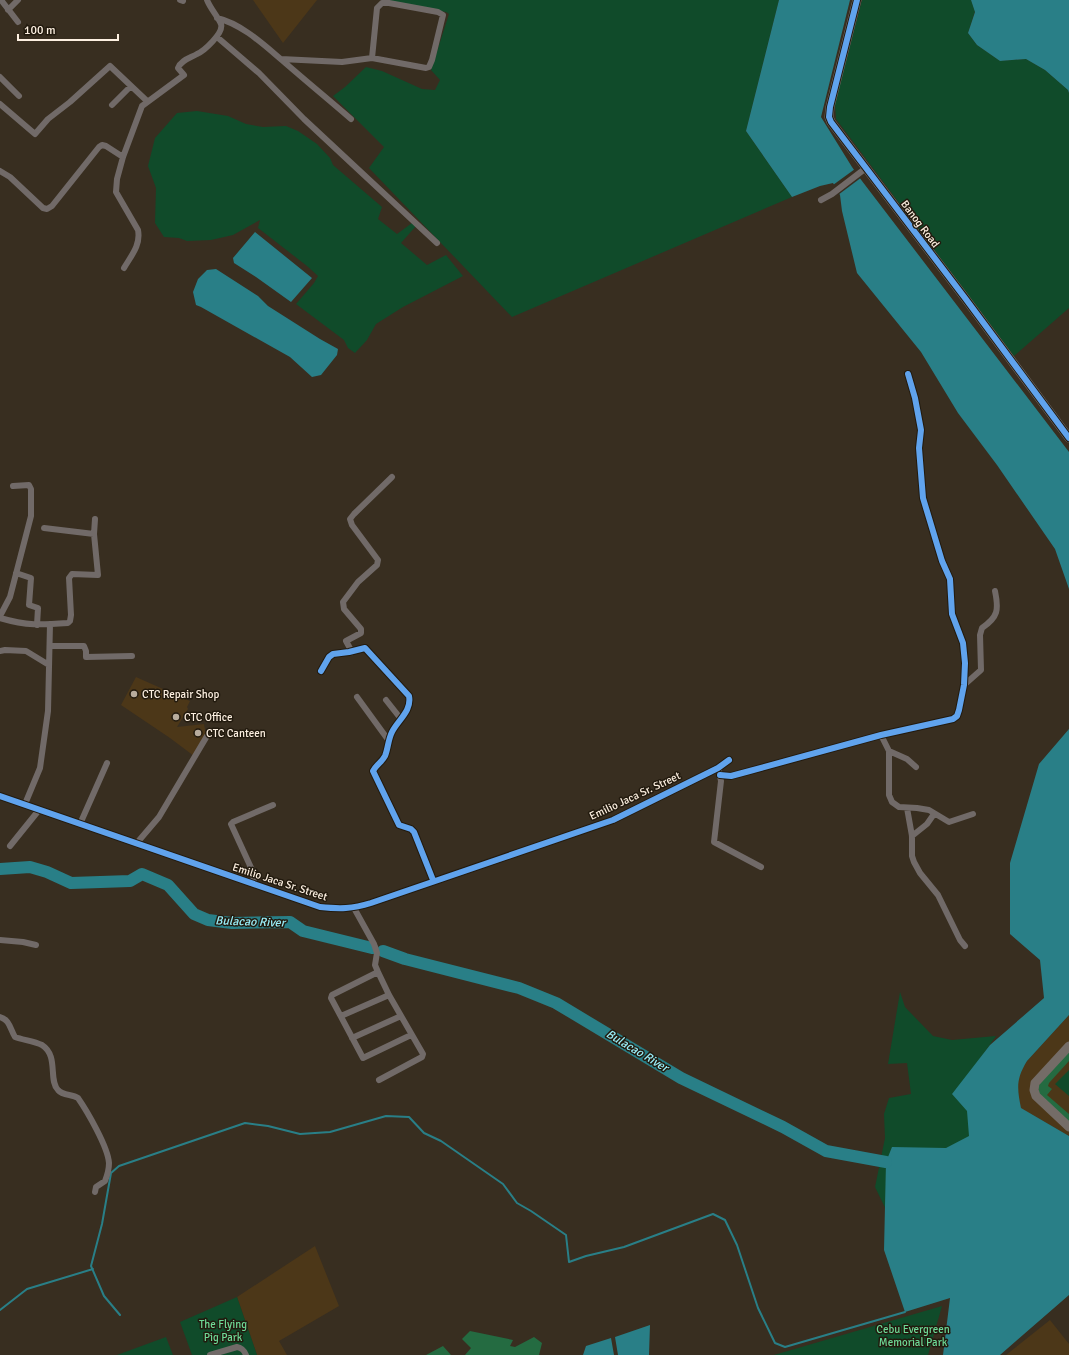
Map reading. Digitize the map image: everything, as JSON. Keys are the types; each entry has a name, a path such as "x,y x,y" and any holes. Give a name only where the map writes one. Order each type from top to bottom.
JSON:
{"street":[{"path":"1,0 18,22"},
{"path":"8,10 18,0"},
{"path":"124,268 138,245 140,237 138,230 116,192 117,179 123,157 139,110 142,106 184,75 178,66 189,57 197,54 217,37 221,27 207,0"},
{"name":"Banog Road","path":"857,0 829,117 862,170 1069,438"},
{"path":"281,59 342,62 372,58 426,68 434,55 443,15 438,12 382,3 377,8 372,58"},
{"path":"217,18 227,20 242,28 281,59 351,120"},
{"path":"217,37 259,73 304,119 437,243"},
{"path":"0,104 35,134 48,119 70,102 110,66 147,101"},
{"path":"0,77 19,96"},
{"path":"112,105 131,86"},
{"path":"0,171 10,177 43,208 47,209 52,206 102,146 106,146 123,157"},
{"path":"821,200 832,194 862,170"},
{"path":"720,775 730,776 881,735 953,720 959,710 964,684 964,643 952,614 950,579 942,561 923,498 919,448 921,430 915,398 908,374"},
{"path":"352,652 346,641 360,633 362,628 344,609 342,602 358,582 377,565 378,560 352,525 350,519 392,477"},
{"path":"13,486 29,485 31,489 31,516 10,597 0,617 20,624 37,625 68,623 70,621 70,578 72,574 98,575 94,534 95,519"},
{"path":"44,528 94,534"},
{"path":"16,573 32,578 29,605 38,608 37,625"},
{"path":"964,684 981,670 980,635 982,628 990,623 996,616 998,602 996,591"},
{"path":"26,804 40,768 48,711 50,624"},
{"path":"50,646 84,646 86,657 132,656"},
{"path":"321,671 329,657 333,654 352,652 365,648 407,692 410,700 405,716 391,733 386,755 375,768 374,774 399,825 411,829 414,832 434,880"},
{"path":"0,651 26,651 49,665"},
{"path":"357,697 389,741"},
{"path":"386,700 401,720"},
{"path":"881,735 889,751 890,794 892,802 899,807 929,810 949,822 973,814"},
{"path":"136,844 159,817 207,736"},
{"path":"889,751 907,759 916,767"},
{"name":"Emilio Jaca Sr. Street","path":"0,796 320,907 340,909 354,908 613,820 718,768 729,760"},
{"path":"80,824 107,763"},
{"path":"718,768 721,781 714,842 761,867"},
{"path":"254,884 253,872 231,824 273,805"},
{"path":"907,808 912,836 912,856 914,862 920,873 938,896 960,940 965,946"},
{"path":"10,846 39,810"},
{"path":"912,836 927,824 934,814"},
{"path":"354,908 374,944 377,953 375,965 378,972 389,995 422,1053 422,1057 379,1080"},
{"path":"0,940 36,945"},
{"path":"378,972 331,996 352,1038 363,1058 411,1035"},
{"path":"341,1016 389,995"},
{"path":"352,1038 401,1016"},
{"path":"0,1017 5,1018 9,1023 15,1037 41,1045 46,1050 52,1059 54,1084 63,1094 78,1098 94,1124 109,1164 105,1181 96,1187 95,1192"},
{"path":"1069,1046 1035,1083 1034,1090 1036,1096 1069,1127"},
{"path":"210,1355 237,1347 241,1348 246,1355"}],"shaded area":[{"path":"253,0 317,0 283,43"},
{"path":"136,677 190,701 187,707 188,709 177,727 204,724 206,735 194,756 121,705"},
{"path":"1069,1015 1069,1136 1020,1108 1017,1082 1027,1061"},
{"path":"315,1246 339,1306 279,1341 287,1355 257,1355 237,1297"},
{"path":"1050,1320 1069,1344 1069,1355 1006,1355"}],"green space":[{"path":"386,0 779,0 746,131 792,197 512,317 369,168 384,147 333,96 366,67 382,71 422,89 435,90 440,80 431,70 449,14 446,12 386,2"},
{"path":"862,0 971,0 975,11 968,33 977,45 1000,61 1026,59 1045,70 1068,90 1069,308 1014,356 836,119 835,103"},
{"path":"197,111 228,116 246,124 263,127 286,126 298,131 317,144 330,158 333,165 382,207 378,219 397,234 412,223 416,226 401,243 427,265 446,255 463,276 403,307 376,324 367,340 355,353 348,348 344,340 296,304 318,276 258,228 260,220 233,235 211,240 187,241 179,238 164,237 155,223 156,188 148,166 155,138 177,113"},
{"path":"900,992 905,1007 933,1036 952,1040 996,1036 959,1089 977,1128 895,1228 875,1187 885,1138 884,1114 889,1098 911,1094 907,1063 888,1064"},
{"path":"1069,1051 1069,1061 1049,1083 1048,1086 1052,1089 1047,1095 1069,1114 1069,1122 1040,1096 1038,1088 1040,1083"},
{"path":"1069,1070 1069,1096 1055,1084"},
{"name":"The Flying Pig Park","path":"237,1297 257,1355 192,1355 180,1322"},
{"name":"Cebu Evergreen Memorial Park","path":"942,1306 928,1355 774,1355"},
{"path":"470,1331 513,1340 510,1346 515,1347 534,1337 542,1343 539,1355 465,1355 471,1348 462,1339"},
{"path":"166,1337 173,1355 117,1355"},
{"path":"443,1346 451,1355 426,1355"}],"water":[{"path":"779,0 850,0 821,117 862,181 1069,452 1069,589 1055,549 997,465 958,413 921,352 857,273 842,211 840,195 833,183 820,186 792,197 746,131"},
{"path":"971,0 1069,0 1069,93 1068,90 1045,70 1026,59 1000,61 977,45 968,33 975,12"},
{"path":"255,232 312,278 291,302 234,263 233,258"},
{"path":"216,269 258,296 268,306 338,349 337,355 321,375 312,377 290,357 196,305 193,292 198,279 207,270"},
{"path":"1069,729 1069,1015 1027,1061 1023,1067 1019,1079 1018,1089 1021,1108 1069,1136 1069,1295 1000,1355 943,1355 950,1298 905,1312 884,1250 886,1162 892,1147 946,1148 969,1136 967,1111 952,1094 990,1045 1044,998 1040,960 1010,934 1010,863 1039,764"},
{"path":"650,1325 649,1355 618,1355 615,1337"},
{"path":"611,1338 614,1355 583,1355 586,1346"}],"pier":[{"path":"855,169 862,177 838,195 833,185"}],"waterway":[{"name":"Bulacao River","path":"0,869 30,867 47,872 71,883 130,881 142,874 168,885 194,914 208,920 232,923 290,922 303,931 372,948"},
{"name":"Bulacao River","path":"383,951 405,959 519,988 556,1003 681,1078 783,1127 826,1151 886,1162"},
{"path":"120,1315 104,1296 91,1266 102,1224 111,1173 119,1166 245,1123 268,1126 300,1134 330,1132 386,1116 409,1117 424,1133 441,1141 503,1184 517,1203 566,1235 569,1262 586,1256 624,1247 713,1214 725,1220 737,1245 758,1308 775,1343 785,1347 905,1312"},
{"path":"0,1310 27,1289 93,1269"}],"cycle path":[{"path":"857,0 830,107 829,117 831,122 1069,438"},
{"path":"720,775 731,776 881,735 953,719 957,716 964,685 965,663 963,643 952,614 950,579 942,561 923,498 919,448 921,430 915,398 908,374"},
{"path":"321,671 329,657 333,654 365,648 409,696 407,711 392,732 385,756 373,771 399,825 411,829 414,832 433,880"},
{"path":"0,796 320,907 346,908 371,903 613,820 718,768 729,760"}],"place":[{"name":"CTC Repair Shop","path":"134,694"},
{"name":"CTC Office","path":"176,717"},
{"name":"CTC Canteen","path":"198,733"}]}
